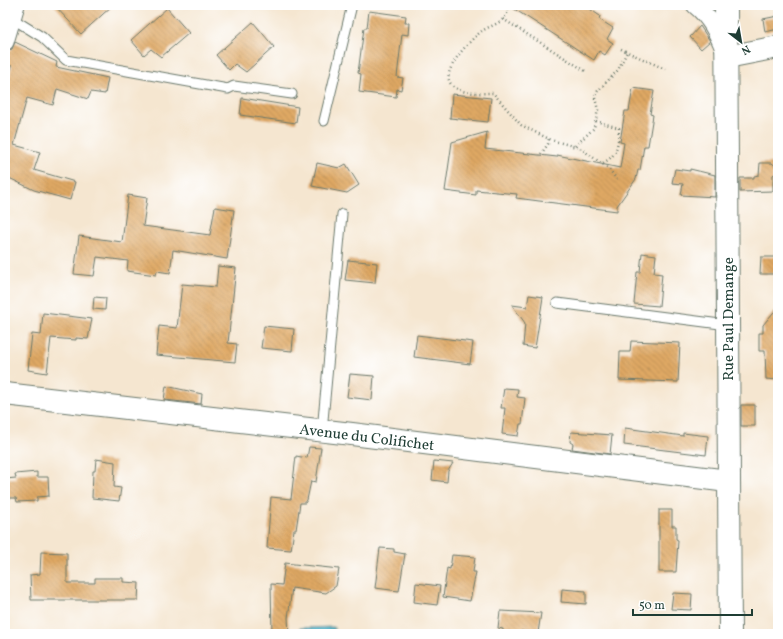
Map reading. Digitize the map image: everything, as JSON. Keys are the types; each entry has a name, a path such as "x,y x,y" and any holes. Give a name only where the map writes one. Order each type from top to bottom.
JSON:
{"main road":[{"name":"Rue Paul Demange","path":"726,5 730,634"},
{"path":"727,57 778,48"},
{"name":"Avenue du Colifichet","path":"5,394 728,481"}],"street":[{"path":"695,5 703,11 716,30 727,57"},
{"path":"5,42 15,12"}],"lane":[{"path":"324,121 352,5"},
{"path":"15,12 66,60 228,89 234,86 292,94"},
{"path":"322,431 342,214"},
{"path":"557,303 728,324"}],"path":[{"path":"508,5 508,12 503,19 480,33 456,58 448,75 448,81 452,86 465,92 493,94 521,125 549,138 574,147 602,163 614,174 619,182"},
{"path":"503,19 587,72"},
{"path":"621,49 665,69"},
{"path":"574,147 591,134 598,110 595,98 596,93 618,70 627,52"},
{"path":"596,121 619,128 616,151 613,157 602,163"},
{"path":"540,154 548,144 549,138"}],"water":[{"path":"334,627 334,634 300,634 300,628"}],"building":[{"path":"54,5 113,5 81,34"},
{"path":"508,5 584,5 600,16 599,19 613,28 607,39 613,43 605,55 599,51 594,60"},
{"path":"167,8 189,33 161,57 151,49 144,55 131,40"},
{"path":"369,11 406,16 405,23 409,23 408,35 402,34 397,77 403,78 401,90 397,89 396,97 359,92 361,74 358,73 364,28 367,28"},
{"path":"778,16 778,29 765,32 763,19"},
{"path":"253,22 274,47 246,72 235,64 229,70 216,55"},
{"path":"700,26 710,41 701,49 690,37"},
{"path":"15,42 57,62 56,67 108,78 105,94 91,92 88,99 57,89 53,105 27,98 14,145 40,152 34,170 75,182 70,200 34,190 5,176 5,91 12,66 5,65 5,52 12,49"},
{"path":"633,88 654,91 650,114 653,115 648,146 644,146 640,170 638,170 636,179 617,206 617,211 516,198 517,194 476,190 476,195 445,191 452,142 487,132 485,149 557,157 557,155 620,168 624,143 620,142 625,111 629,111"},
{"path":"452,94 491,98 488,122 450,118"},
{"path":"242,98 298,107 296,123 240,115"},
{"path":"317,163 339,168 346,164 359,185 347,193 312,186"},
{"path":"760,163 772,163 778,168 778,171 773,175 773,191 740,192 740,178 754,178 754,176 759,175"},
{"path":"675,169 690,171 690,169 715,175 715,197 681,195 683,184 672,183"},
{"path":"128,195 147,198 143,226 210,235 215,207 234,210 227,259 173,250 170,273 157,271 156,275 127,271 128,261 97,257 94,276 74,274 79,236 122,242"},
{"path":"642,253 656,255 654,273 662,274 659,306 634,304 637,272 640,272"},
{"path":"761,257 778,257 778,274 760,274"},
{"path":"348,260 377,263 375,283 345,280"},
{"path":"218,266 236,268 228,343 237,344 235,362 156,355 159,326 177,328 182,284 216,287"},
{"path":"529,295 543,297 535,348 523,346 525,323 512,305 527,307"},
{"path":"94,297 106,298 105,310 93,309"},
{"path":"778,307 778,380 766,379 765,351 759,351 759,333 763,333 763,325"},
{"path":"43,313 92,319 88,339 76,338 76,340 51,338 47,373 28,370 32,334 41,335"},
{"path":"264,326 294,329 292,351 261,348"},
{"path":"417,335 473,342 470,364 414,357"},
{"path":"631,341 680,343 678,382 619,380 620,352 630,352"},
{"path":"350,374 374,376 372,400 347,397"},
{"path":"166,386 202,394 201,404 164,400"},
{"path":"504,388 518,389 517,397 525,398 522,424 520,424 518,436 502,434 505,408 501,408"},
{"path":"741,405 755,405 755,426 741,426"},
{"path":"625,428 683,436 683,433 708,436 706,455 624,445"},
{"path":"571,432 612,435 610,454 572,449 573,444 570,442"},
{"path":"309,447 321,448 316,482 311,481 307,500 305,503 300,503 291,550 267,548 271,497 291,499 296,456 307,458"},
{"path":"96,459 115,462 114,487 121,488 119,501 92,498 93,471 95,471"},
{"path":"434,461 453,463 448,471 447,482 432,480"},
{"path":"37,472 37,477 48,477 49,496 37,497 37,501 17,502 16,498 6,498 5,479 16,478 15,474"},
{"path":"659,510 672,510 672,526 676,526 676,539 678,540 676,572 659,572"},
{"path":"380,548 394,549 394,552 405,554 399,591 375,588"},
{"path":"41,552 67,553 67,583 95,583 95,578 123,578 123,582 139,583 138,600 31,600 30,575 40,574"},
{"path":"452,555 475,557 473,572 476,572 470,601 443,597 447,568 450,569"},
{"path":"285,563 339,569 336,586 326,593 292,588 288,618 289,634 272,634 271,584 282,585"},
{"path":"416,583 440,586 437,605 414,602"},
{"path":"562,589 586,591 586,604 561,602"},
{"path":"673,593 692,594 691,610 671,609"},
{"path":"500,611 541,613 538,633 521,631 520,634 503,634 503,629 498,628"}]}
